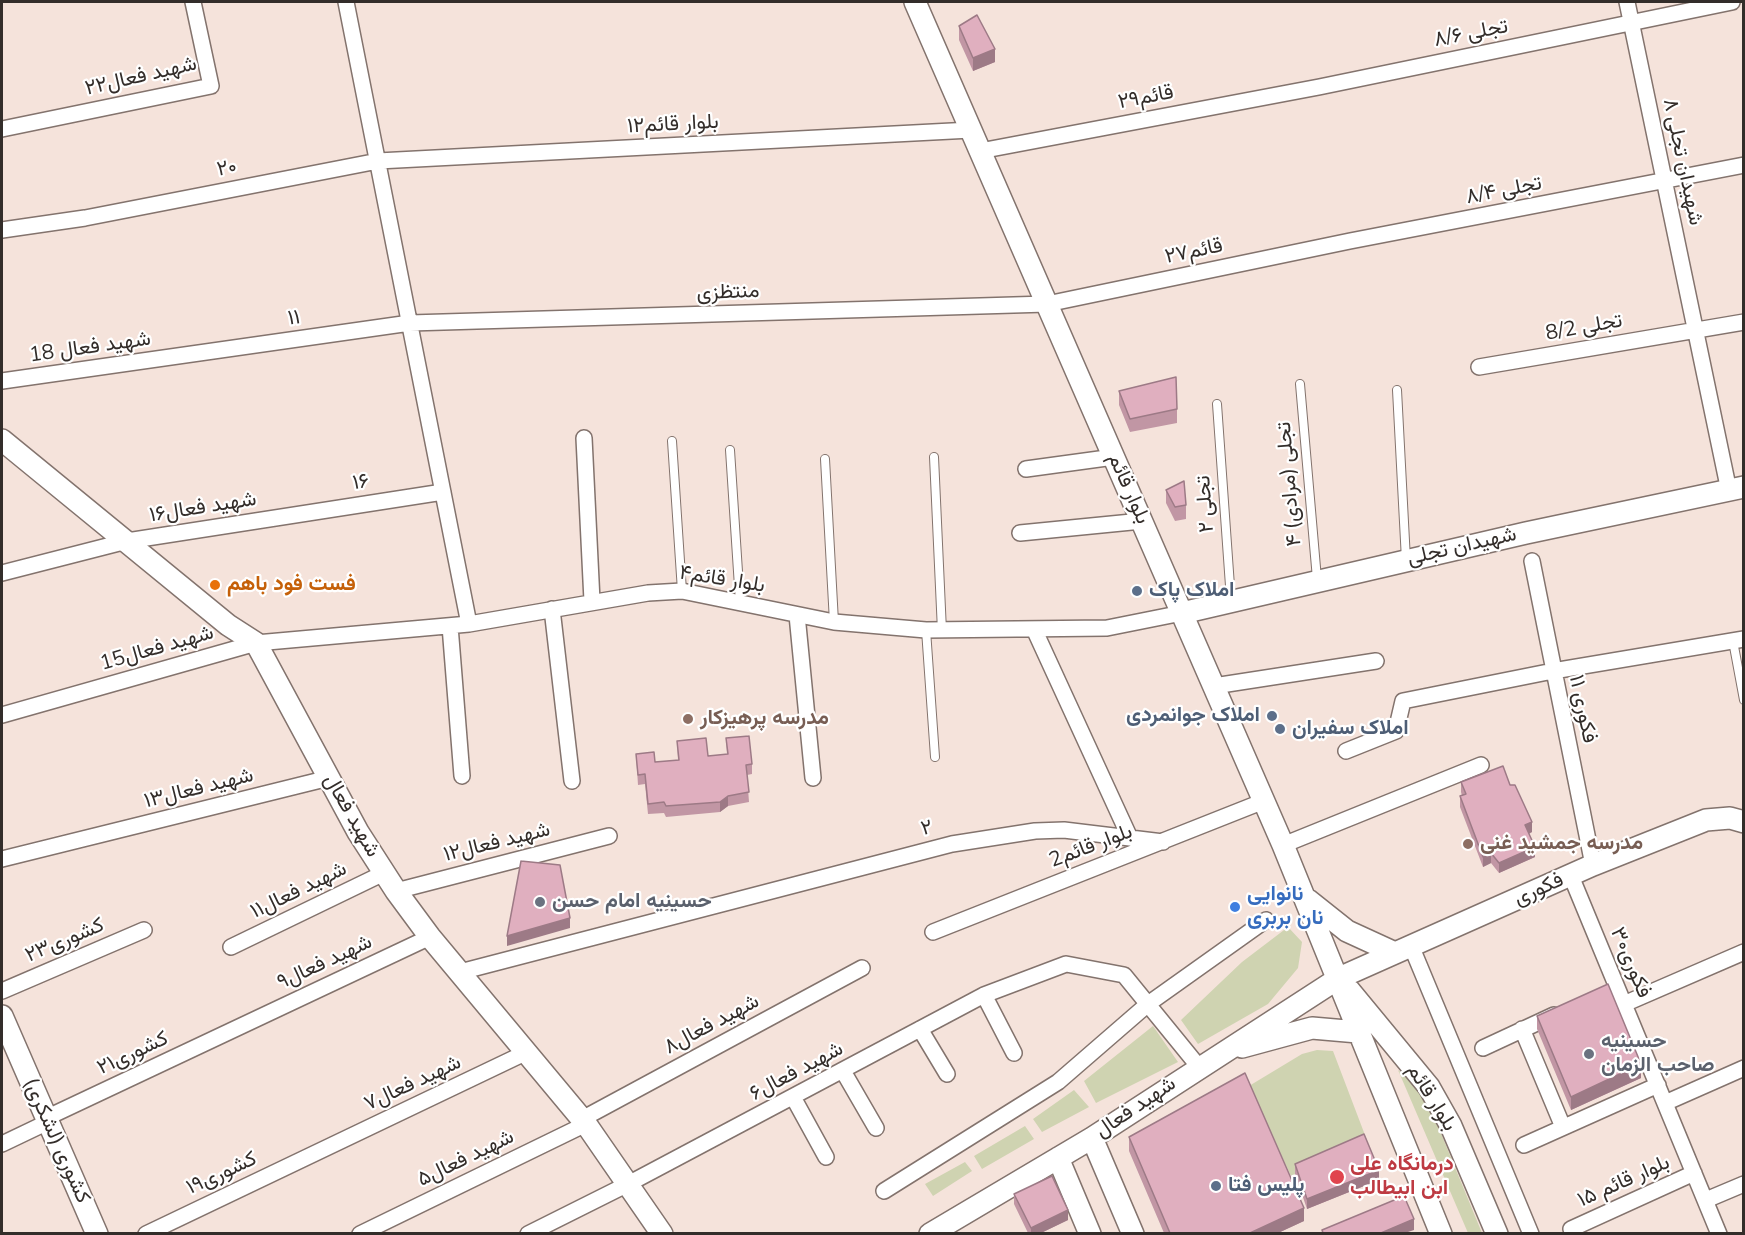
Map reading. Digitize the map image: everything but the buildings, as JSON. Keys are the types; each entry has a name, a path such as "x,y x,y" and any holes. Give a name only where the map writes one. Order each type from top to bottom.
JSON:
{"street":[{"name":"شهید فعال۲۲","path":"2,129 211,86 193,2"},
{"path":"346,2 469,624"},
{"name":"بلوار قائم","path":"916,2 1283,845 1441,1233"},
{"name":"شهیدان تجلی ۸","path":"1627,2 1695,330 1736,489"},
{"name":"تجلی ۸/۶","path":"1319,87 1732,2"},
{"name":"قائم۲۹","path":"980,151 1319,87"},
{"name":"بلوار قائم۱۲","path":"378,161 971,130"},
{"name":"۲۰","path":"2,230 85,218 378,161"},
{"name":"۸/۴ تجلی","path":"1350,241 1665,182 1743,165"},
{"name":"قائم۲۷","path":"1047,304 1350,241"},
{"name":"منتظزی","path":"410,323 1047,304"},
{"name":"8/2 تجلی","path":"1479,367 1743,322"},
{"name":"۱۱","path":"184,356 410,323"},
{"name":"18 شهید فعال","path":"2,381 184,356"},
{"path":"584,438 592,601"},
{"name":"شهید فعال","path":"2,440 228,625 256,643 329,778 390,882 430,937 584,1122 662,1233"},
{"path":"1026,469 1114,457"},
{"name":"شهیدان تجلی","path":"1182,613 1406,561 1736,489"},
{"name":"۱۶","path":"285,516 443,492"},
{"name":"شهید فعال۱۶","path":"2,573 127,541 285,516"},
{"path":"1020,533 1142,521"},
{"name":"فکوری ۱۱","path":"1532,561 1593,865"},
{"name":"بلوار قائم۴","path":"256,643 469,624 592,601 682,591 834,622 942,631 1107,628 1182,613"},
{"path":"552,609 572,781"},
{"path":"797,615 813,778"},
{"path":"450,626 462,776"},
{"path":"1034,629 1130,838"},
{"path":"1346,751 1396,730 1403,701 1553,670 1738,640"},
{"name":"15شهید فعال","path":"2,716 256,643"},
{"path":"1214,686 1376,661"},
{"path":"1283,845 1481,765"},
{"name":"شهید فعال۱۳","path":"2,859 329,778"},
{"name":"2بلوار قائم","path":"933,932 1264,801"},
{"name":"فکوری","path":"1339,978 1593,865 1706,820 1730,818 1743,822"},
{"name":"۲","path":"460,972 964,842 1035,831 1064,830 1163,842"},
{"name":"شهید فعال۱۲","path":"390,882 609,836"},
{"name":"فکوری۳۰","path":"1571,876 1612,990 1624,1004 1719,1233"},
{"name":"شهید فعال۱۱","path":"231,947 390,882"},
{"path":"1305,898 1347,931 1403,951 1531,1233"},
{"path":"884,1191 1058,1082 1148,1004 1266,920"},
{"name":"کشوری۲۳","path":"2,992 144,930"},
{"name":"شهید فعال۹","path":"238,1028 430,937"},
{"path":"1624,1004 1743,952"},
{"name":"شهید فعال۶","path":"528,1233 628,1184 984,994 1066,964 1124,975 1199,1067"},
{"name":"شهید فعال۸","path":"584,1122 862,968"},
{"name":"بلوار قائم","path":"1339,978 1429,1087 1451,1126 1497,1233"},
{"name":"شهید فعال","path":"930,1233 1092,1138 1221,1052 1339,978"},
{"path":"984,994 1014,1053"},
{"path":"1483,1048 1564,1010"},
{"name":"کشوری (لشکری)","path":"2,1017 97,1233"},
{"name":"۲۱کشوری","path":"2,1144 238,1028"},
{"path":"1221,1052 1312,1028 1358,1032"},
{"path":"920,1029 947,1074"},
{"path":"1522,1029 1563,1127"},
{"name":"شهید فعال۷","path":"316,1153 527,1052"},
{"path":"1665,1103 1743,1068"},
{"path":"843,1071 876,1128"},
{"path":"1524,1145 1658,1085"},
{"path":"793,1097 826,1156"},
{"name":"شهید فعال۵","path":"362,1232 584,1122"},
{"path":"1092,1138 1133,1233"},
{"name":"۱۹کشوری","path":"146,1233 316,1153"},
{"path":"1058,1158 1090,1233"},
{"name":"بلوار قائم ۱۵","path":"1571,1229 1694,1173"},
{"path":"1706,1200 1741,1190"}],"lane":[{"name":"۴ تجلی (مرادی)","path":"1300,384 1317,581"},
{"path":"1397,390 1406,561"},
{"name":"۲ تجلی","path":"1217,404 1231,601"},
{"path":"672,441 682,591"},
{"path":"730,450 740,602"},
{"path":"934,457 942,631"},
{"path":"825,459 834,622"},
{"path":"926,630 935,757"},
{"path":"1738,640 1743,700"}],"green space":[{"path":"1288,927 1302,942 1298,968 1268,1004 1198,1044 1181,1020 1242,962"},
{"path":"1153,1026 1178,1062 1096,1103 1084,1081"},
{"path":"1317,1050 1333,1051 1368,1143 1291,1176 1249,1086 1302,1054"},
{"path":"1398,1070 1424,1092 1482,1233 1468,1233"},
{"path":"1074,1090 1089,1107 1042,1132 1033,1119"},
{"path":"1025,1126 1034,1139 982,1169 974,1156"},
{"path":"965,1162 972,1171 933,1196 925,1184"}],"place":[{"name":"فست فود باهم","path":"215,585"},
{"name":"املاک پاک","path":"1137,591"},
{"name":"املاک جوانمردی","path":"1272,716"},
{"name":"مدرسه پرهیزکار","path":"688,719"},
{"name":"املاک سفیران","path":"1280,729"},
{"name":"مدرسه جمشید غنی","path":"1468,844"},
{"name":"حسینیه امام حسن","path":"540,902"},
{"name":"نانوایی نان بربری","path":"1235,907"},
{"name":"حسینیه صاحب الزمان","path":"1589,1054"},
{"name":"درمانگاه علی ابن ابیطالب","path":"1337,1177"},
{"name":"پلیس فتا","path":"1216,1186"}]}
